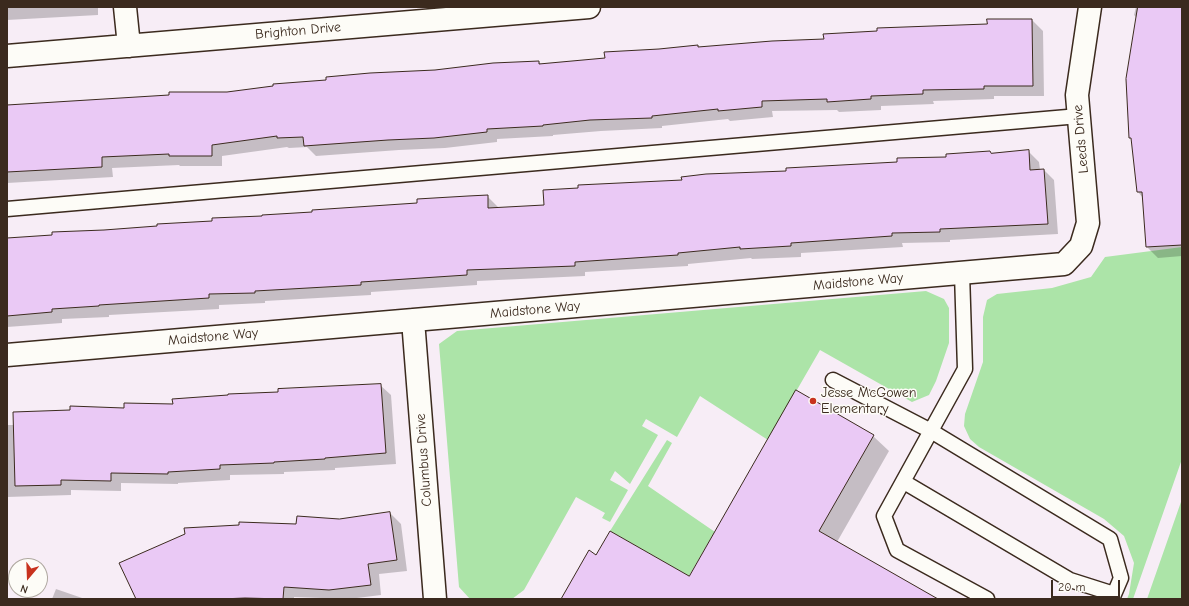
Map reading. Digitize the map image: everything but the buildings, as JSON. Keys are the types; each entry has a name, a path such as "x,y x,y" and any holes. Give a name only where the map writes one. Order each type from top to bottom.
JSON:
{"street":[{"path":"125,7 129,46"},
{"name":"Brighton Drive","path":"7,56 589,7"},
{"name":"Leeds Drive","path":"1064,264 1081,246 1088,223 1077,95 1090,7"},
{"name":"Maidstone Way","path":"7,355 1064,264"},
{"name":"Columbus Drive","path":"413,320 434,599"}],"lane":[{"path":"7,209 1079,116"},
{"path":"962,273 965,369 884,516 897,550 987,599"},
{"path":"833,380 931,430 1110,539 1121,578 1113,596 1070,580 904,482"}],"green space":[{"path":"1182,247 1182,459 1133,599 1127,599 1134,563 1124,536 1104,519 979,447 970,439 964,426 965,414 983,362 983,317 987,300 997,294 1052,288 1091,277 1105,257"},
{"path":"926,291 944,299 949,308 949,343 936,381 929,395 912,402 820,350 768,440 700,396 677,437 646,419 642,426 658,435 630,484 615,471 610,480 628,490 610,522 602,518 605,513 576,497 524,590 512,599 470,599 459,587 439,344 457,331"},
{"path":"667,440 672,443 648,486 715,532 689,576 610,531"},
{"path":"1182,499 1182,599 1147,599"}],"place":[{"name":"Jesse McGowen Elementary","path":"813,401"}]}
